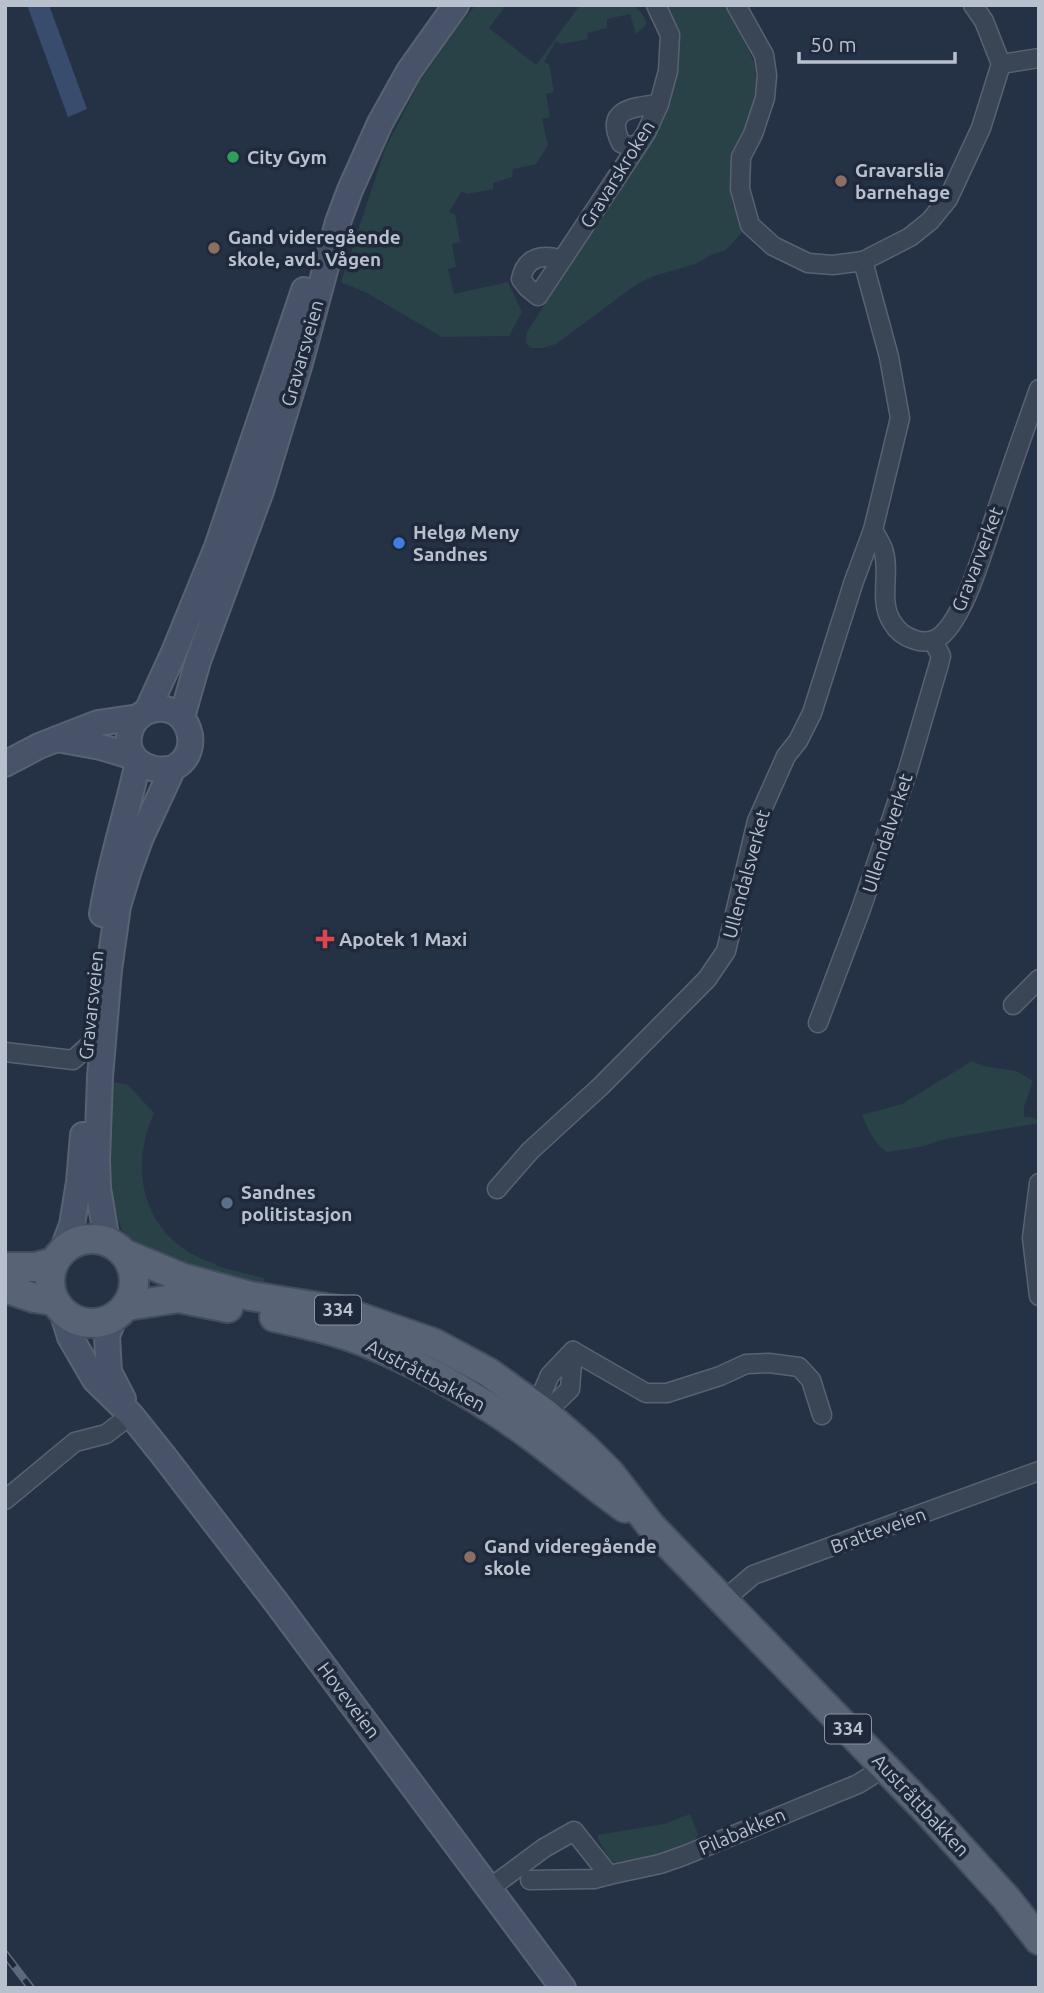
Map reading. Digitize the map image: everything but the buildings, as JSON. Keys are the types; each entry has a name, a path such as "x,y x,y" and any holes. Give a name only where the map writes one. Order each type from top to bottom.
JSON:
{"main road":[{"name":"Gravarsveien","path":"143,714 174,652 217,547 339,188 365,127 393,73 436,5"},
{"name":"Gravarsveien","path":"182,717 198,661 261,491 300,363 338,222 380,123 409,71 456,5"},
{"path":"5,764 39,746 98,723 157,709 167,709 182,717 189,728 191,747 182,762 163,771 152,770 136,759 101,747 57,739"},
{"path":"136,759 129,736 133,725 143,714"},
{"name":"Gravarsveien","path":"58,1256 72,1225 79,1182 96,950 107,883 128,810 136,759"},
{"name":"Gravarsveien","path":"116,1247 98,1188 97,1160 100,1077 109,970 118,906 129,870 173,768"},
{"name":"334","path":"5,1267 36,1267 58,1256 76,1242 91,1238 116,1247"},
{"path":"116,1247 134,1270 134,1289 120,1312"},
{"name":"Austråttbakken","path":"116,1247 183,1278 250,1296 339,1310 434,1343 488,1372 535,1417 584,1447 610,1473 650,1526 947,1832 1006,1898 1039,1940"},
{"path":"58,1256 50,1281 58,1306"},
{"name":"334","path":"5,1287 58,1306 77,1321 96,1324 120,1312"},
{"name":"Austråttbakken","path":"120,1312 179,1298 296,1322 374,1346 482,1404 535,1417"},
{"name":"Hoveveien","path":"58,1306 70,1337 95,1380 131,1415 276,1601 563,1988"},
{"name":"Hoveveien","path":"120,1312 107,1336 109,1372 131,1415"}],"street":[{"name":"Gravarskroken","path":"562,260 542,257 531,262 523,269 521,279 538,296 562,260 637,145 646,133 659,104 668,71 670,35 656,5"},
{"path":"736,5 764,55 767,75 765,98 753,134 741,157 740,189 750,225 773,246 808,263 833,265 863,261 910,237 930,220 948,199 981,128 1001,64 984,21 972,5"},
{"path":"1001,64 1039,58"},
{"path":"637,145 621,144 615,127 618,117 625,110 659,104"},
{"path":"863,261 889,357 900,418 873,530 883,548 887,569 886,607 891,622 910,638 922,642 933,641"},
{"name":"Gravarverket","path":"933,641 942,635 954,618 972,581 1039,389"},
{"name":"Ullendalsverket","path":"497,1189 530,1151 601,1086 707,979 726,951 757,821 786,756 798,741 812,713 873,530"},
{"name":"Ullendalverket","path":"818,1023 861,909 908,770 939,664 940,656 933,641"},
{"path":"1013,1005 1039,979"},
{"path":"5,1052 73,1060 87,1047"},
{"path":"1039,1183 1032,1238 1039,1296"},
{"path":"535,1417 570,1390 573,1351 646,1393 667,1393 720,1376 746,1364 769,1363 799,1367 811,1380 822,1415"},
{"path":"5,1500 75,1442 106,1434 131,1415"},
{"name":"Bratteveien","path":"724,1601 753,1575 1039,1471"},
{"name":"Pilabakken","path":"530,1880 594,1879 660,1864 858,1784 871,1776"},
{"path":"489,1888 574,1831 609,1875"}],"green space":[{"path":"476,5 506,5 489,28 536,65 580,5 633,5 641,12 647,24 636,34 630,14 607,19 607,28 587,33 588,39 561,44 556,41 544,62 549,64 554,92 546,94 550,117 542,119 548,145 536,164 513,169 512,177 493,183 493,189 467,194 462,191 449,212 455,214 460,242 452,244 456,267 448,269 454,294 508,282 522,312 509,336 442,337 367,293 341,282 385,149 420,81"},
{"path":"665,5 725,5 754,63 757,85 754,104 732,160 730,178 732,203 744,230 726,250 637,284 556,344 530,348 526,342 527,332 666,113 675,73"},
{"path":"972,1061 983,1066 1016,1071 1033,1081 1024,1107 1024,1117 1035,1118 1039,1123 887,1152 878,1145 862,1115 902,1104"},
{"path":"110,1082 127,1084 154,1113 142,1160 143,1183 159,1224 173,1240 192,1254 216,1266 264,1278 264,1288 223,1282 136,1244 122,1230 113,1205 104,1151"},
{"path":"690,1814 698,1834 694,1842 642,1862 614,1862 598,1839 598,1835 664,1824"}],"water":[{"path":"27,5 49,5 87,109 68,117"}],"railway":[{"path":"5,1954 31,1988"}],"place":[{"name":"City Gym","path":"233,157"},
{"name":"Gravarslia barnehage","path":"841,181"},
{"name":"Gand videregående skole, avd. Vågen","path":"214,248"},
{"name":"Helgø Meny Sandnes","path":"399,543"},
{"name":"Apotek 1 Maxi","path":"325,939"},
{"name":"Sandnes politistasjon","path":"227,1203"},
{"name":"Gand videregående skole","path":"470,1557"}]}
